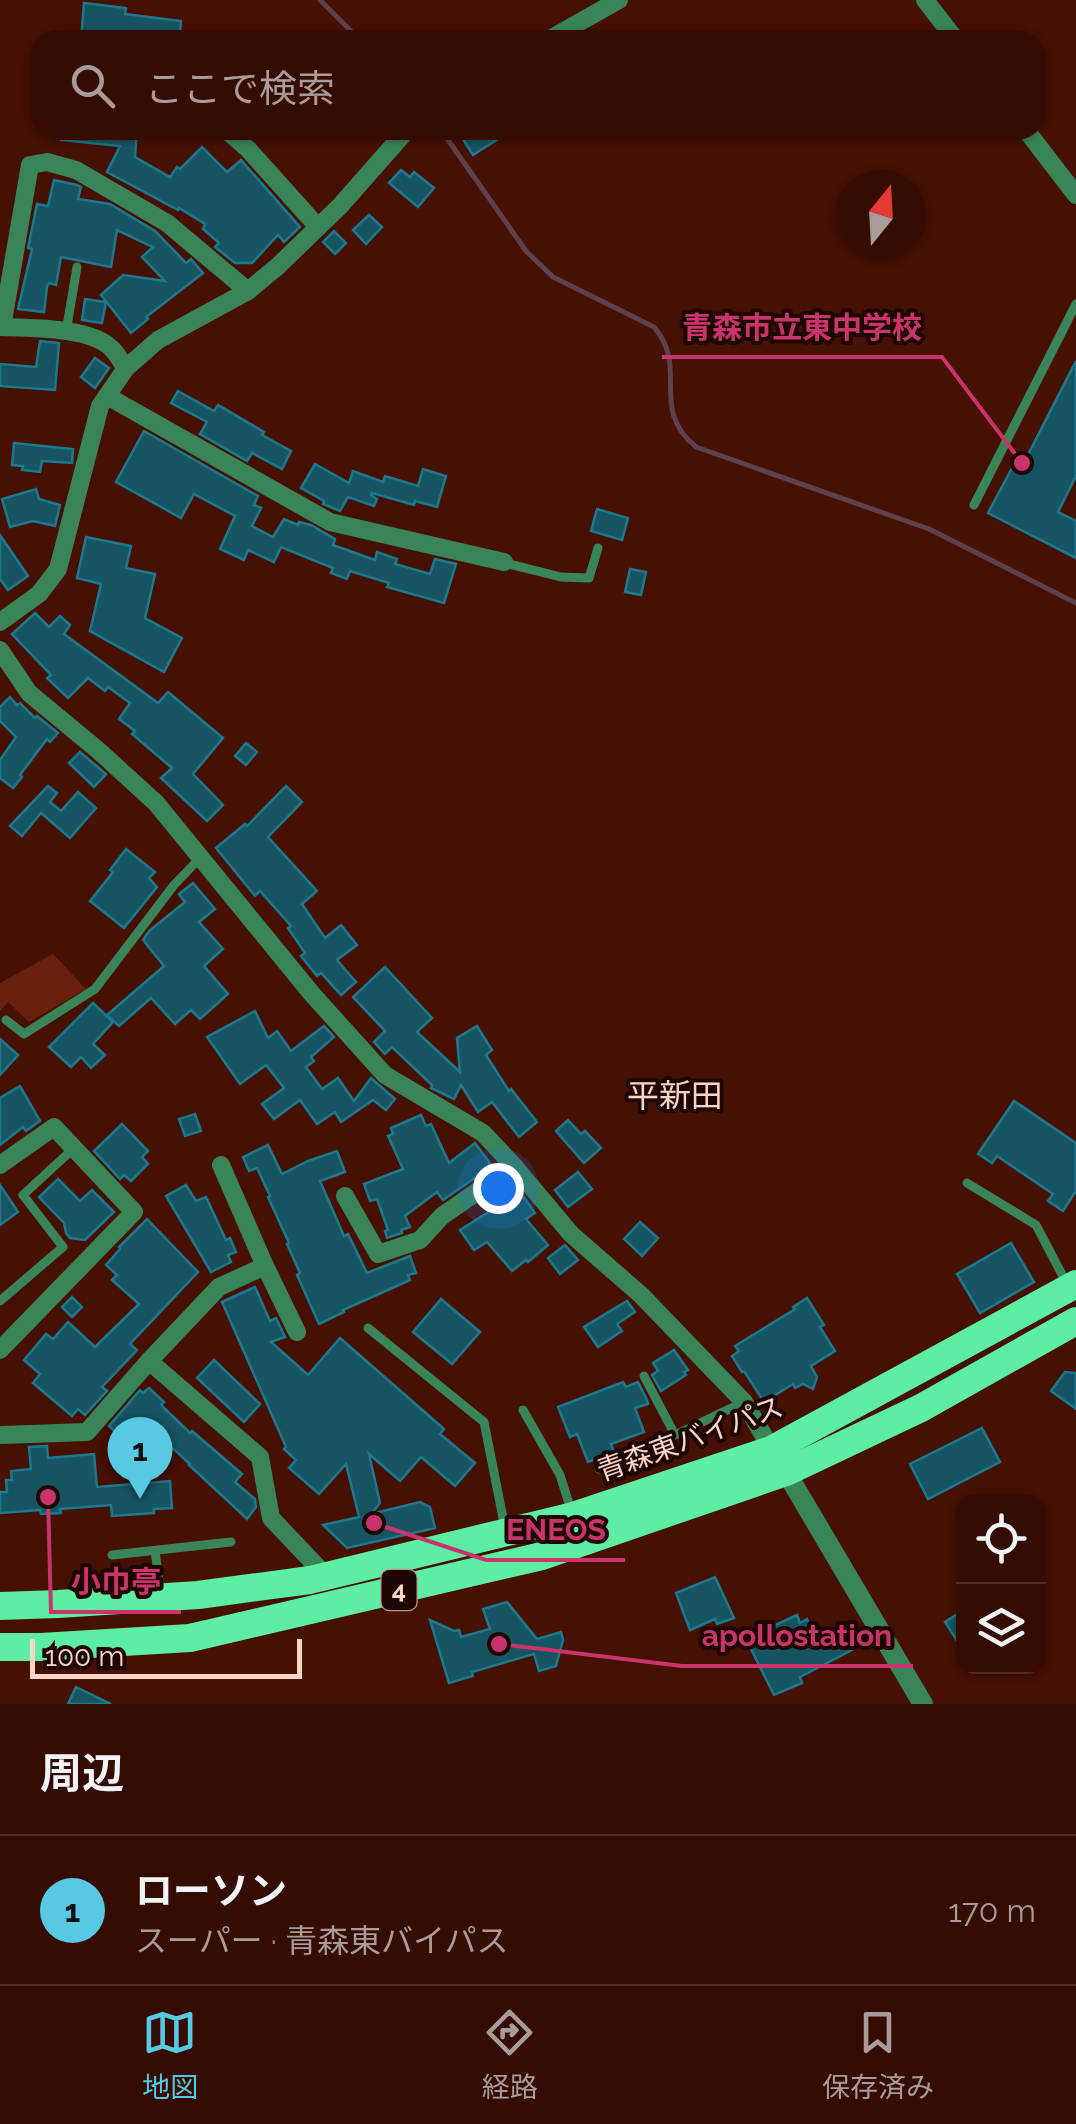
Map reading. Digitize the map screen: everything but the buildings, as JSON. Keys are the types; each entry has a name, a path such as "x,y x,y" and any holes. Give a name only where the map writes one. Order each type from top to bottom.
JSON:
{"highway":[{"name":"青森東バイパス","path":"0,1606 198,1596 326,1576 778,1461 1072,1286"},
{"name":"青森東バイパス","path":"0,1647 190,1638 542,1556 920,1408 1076,1321"}],"street":[{"path":"566,30 619,0"},
{"path":"925,0 948,30"},
{"path":"238,140 318,228"},
{"path":"0,622 39,594 58,569 100,406 126,368 158,340 248,291 278,266 340,206 398,140"},
{"path":"1034,140 1076,195"},
{"path":"126,368 110,346 91,337 1,327 30,165 48,162 76,170 166,223 248,291"},
{"path":"107,396 330,522 504,562"},
{"path":"0,650 29,692 156,803 312,994 385,1074 483,1132 572,1234 641,1295 744,1402 923,1704"},
{"path":"0,1164 54,1127 134,1212 0,1350"},
{"path":"221,1165 297,1332"},
{"path":"346,1196 378,1254 420,1240 442,1216 514,1166"},
{"path":"1,1435 87,1432 219,1288 265,1266"},
{"path":"149,1361 260,1458 270,1518 326,1576"}],"lane":[{"path":"66,332 77,267"},
{"path":"974,505 1076,304"},
{"path":"504,562 562,577 589,578 598,548"},
{"path":"6,1020 24,1034 95,988 201,857"},
{"path":"0,1301 62,1247 23,1195 74,1148"},
{"path":"967,1183 1036,1225 1072,1286"},
{"path":"368,1328 484,1422 506,1532"},
{"path":"644,1376 675,1436"},
{"path":"599,1469 744,1402"},
{"path":"523,1410 560,1475 573,1516"},
{"path":"112,1555 231,1542"},
{"path":"155,1551 161,1598"}],"shaded area":[{"path":"53,954 86,989 29,1022 8,1002 0,1011 0,983"}],"waterway":[{"path":"320,0 350,30"},
{"path":"448,140 526,251 553,277 654,327 669,358 674,417 696,447 929,529 1076,603"}],"place":[{"name":"青森市立東中学校","path":"1022,463"},
{"name":"小巾亭","path":"48,1497"},
{"name":"ローソン","path":"140,1499"},
{"name":"ENEOS","path":"374,1523"},
{"name":"apollostation","path":"499,1644"}],"district":[{"name":"平新田","path":"675,1095"}]}
